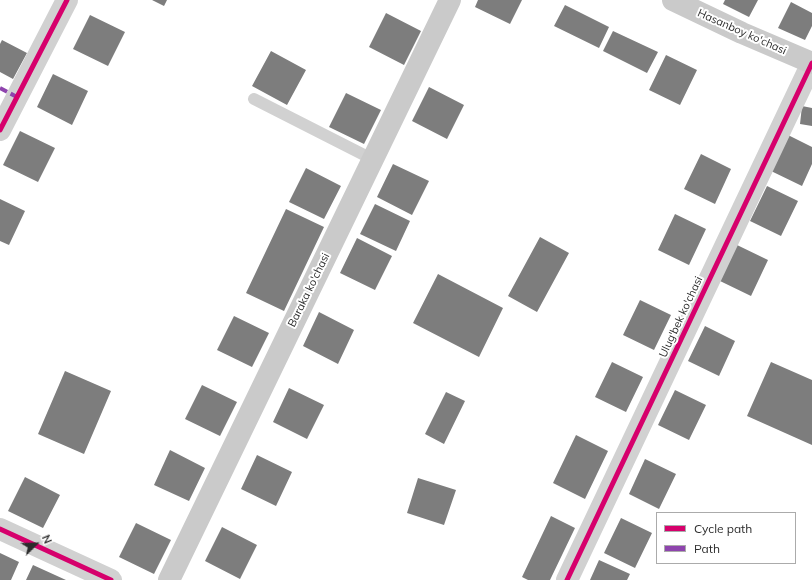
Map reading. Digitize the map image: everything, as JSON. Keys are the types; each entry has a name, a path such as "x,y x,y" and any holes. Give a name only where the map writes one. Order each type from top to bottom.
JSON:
{"main road":[{"name":"Baraka ko'chasi","path":"169,580 450,0"},
{"name":"Hasanboy ko'chasi","path":"672,0 742,33 812,63"}],"street":[{"path":"0,130 8,92 68,0"},
{"name":"Ulug'bek ko'chasi","path":"568,580 812,63"},
{"path":"0,528 111,580"}],"lane":[{"path":"254,99 372,159"}],"building":[{"path":"152,0 167,0 164,6"},
{"path":"478,0 522,0 510,24 475,7"},
{"path":"725,0 758,0 749,17 723,4"},
{"path":"791,2 812,13 812,26 805,40 778,28"},
{"path":"565,5 609,27 599,48 554,26"},
{"path":"386,13 421,31 404,65 369,47"},
{"path":"90,15 125,32 108,66 73,49"},
{"path":"613,31 658,52 647,73 603,51"},
{"path":"2,40 27,53 13,79 0,72 0,44"},
{"path":"271,51 306,70 287,105 252,86"},
{"path":"666,55 697,70 680,105 649,90"},
{"path":"53,74 88,91 72,125 37,107"},
{"path":"429,87 464,105 447,139 412,121"},
{"path":"346,93 381,110 364,144 329,127"},
{"path":"802,106 812,108 812,126 800,124"},
{"path":"20,131 55,148 38,182 3,165"},
{"path":"788,135 812,147 812,164 802,186 771,171"},
{"path":"701,154 731,169 715,204 684,189"},
{"path":"393,164 429,181 412,215 377,197"},
{"path":"306,168 341,186 324,219 289,202"},
{"path":"767,186 798,201 781,236 750,221"},
{"path":"0,199 25,211 9,245 0,241"},
{"path":"375,204 410,221 396,251 360,234"},
{"path":"286,209 324,227 284,311 246,293"},
{"path":"675,214 706,229 689,265 658,250"},
{"path":"540,237 569,253 537,312 508,296"},
{"path":"357,238 392,256 375,290 340,273"},
{"path":"737,245 768,260 751,296 720,281"},
{"path":"438,274 503,308 479,357 413,323"},
{"path":"640,300 671,315 654,350 623,335"},
{"path":"319,312 354,330 338,364 303,346"},
{"path":"234,316 269,333 252,367 217,350"},
{"path":"705,326 735,341 719,376 688,361"},
{"path":"612,362 643,377 626,412 595,397"},
{"path":"771,362 812,380 812,445 747,416"},
{"path":"65,371 111,391 84,454 38,434"},
{"path":"202,385 237,402 220,436 185,419"},
{"path":"289,388 324,405 307,439 273,422"},
{"path":"675,390 706,405 689,440 658,425"},
{"path":"446,392 465,401 444,444 425,434"},
{"path":"576,435 608,451 585,499 553,483"},
{"path":"170,450 205,468 189,501 154,485"},
{"path":"257,455 292,472 276,506 241,489"},
{"path":"645,459 676,474 659,509 629,494"},
{"path":"25,477 60,495 43,528 8,511"},
{"path":"418,478 456,490 444,525 407,513"},
{"path":"551,516 575,528 550,580 528,580 522,577"},
{"path":"621,518 652,533 635,568 604,553"},
{"path":"136,523 171,540 154,574 119,557"},
{"path":"222,527 257,545 240,579 205,561"},
{"path":"0,553 19,562 11,580 0,580"},
{"path":"599,560 630,574 627,580 590,580"},
{"path":"33,565 66,580 26,580"}],"marked path":[{"path":"0,88 17,97"}],"cycle path":[{"path":"0,130 67,0"},
{"path":"567,580 812,63"},
{"path":"0,529 111,580"}]}
